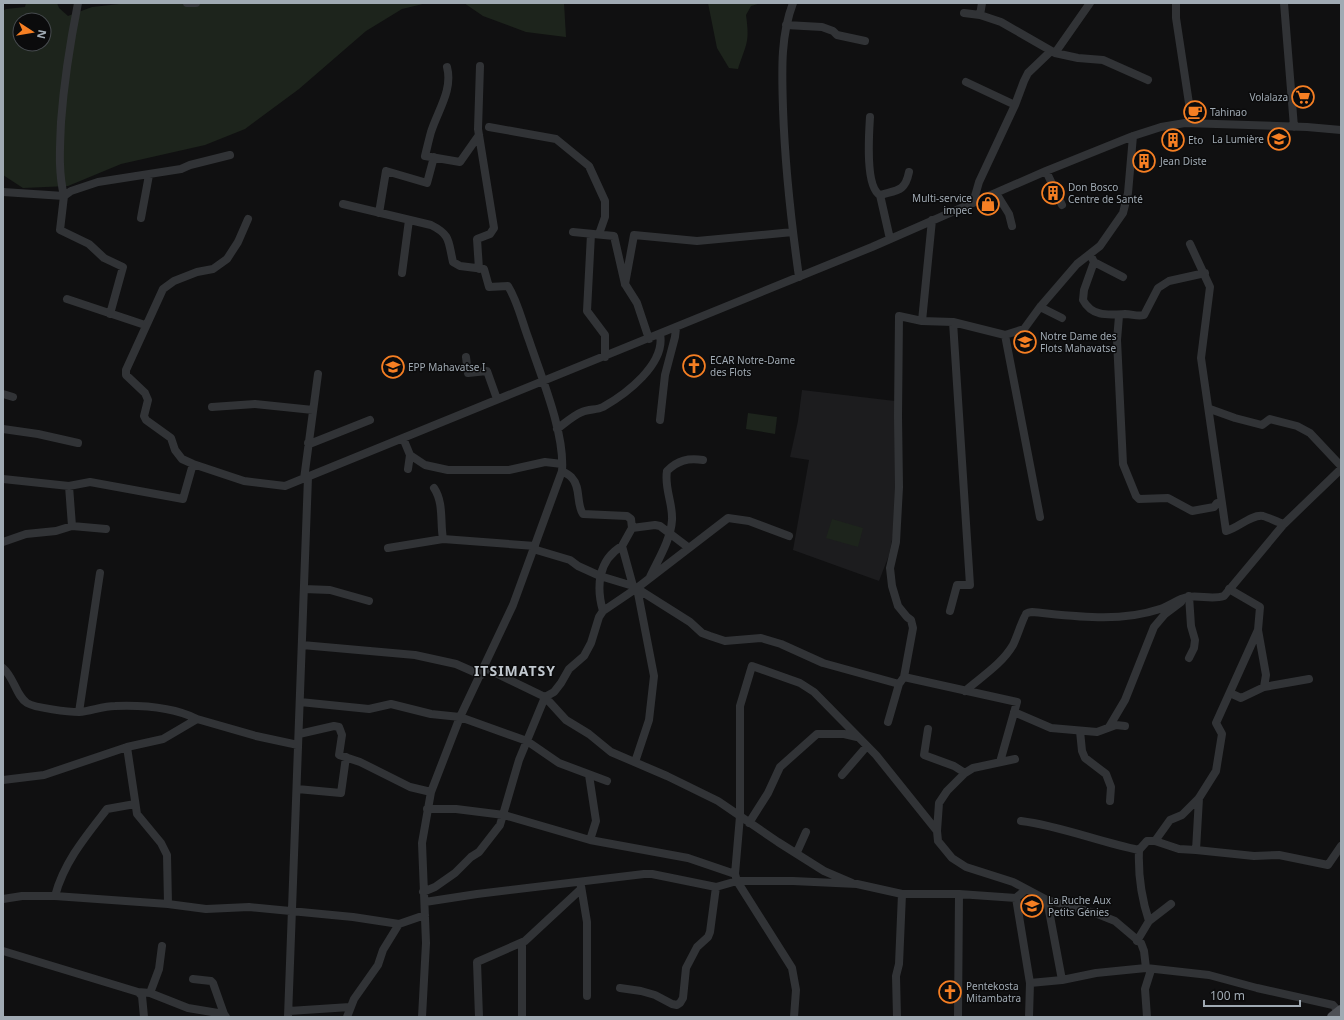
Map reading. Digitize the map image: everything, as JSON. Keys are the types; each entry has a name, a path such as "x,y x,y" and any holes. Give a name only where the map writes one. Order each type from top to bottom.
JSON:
{"street":[{"path":"78,3 68,52 63,95 60,178 64,196 60,230 89,244 104,258 123,268 110,314"},
{"path":"187,3 196,3"},
{"path":"793,3 786,25 783,59 784,134 793,232 799,277"},
{"path":"980,15 982,3"},
{"path":"973,203 979,182 1016,105 1028,72 1053,52 1090,3"},
{"path":"1176,3 1176,18 1192,123"},
{"path":"1284,3 1294,126"},
{"path":"964,13 980,15 1001,22 1053,52 1078,58 1102,60 1148,80"},
{"path":"786,25 822,27 833,31 837,36 865,42"},
{"path":"479,268 477,239 490,234 494,228 485,160 479,135 480,66"},
{"path":"447,67 450,78 447,92 431,131 425,156 460,162 479,135"},
{"path":"966,82 1016,105"},
{"path":"870,117 870,165 873,188 880,195 890,239"},
{"path":"248,219 238,242 227,259 213,269 197,272 174,281 163,289 145,325 126,370 126,374 145,394 148,400 144,416 146,420 171,438 175,450 182,459 244,481 285,486 497,399 676,328 1132,136 1162,127 1192,123 1294,126 1341,130"},
{"path":"489,127 556,139 589,166 605,201 605,217 595,234 587,311 605,336 605,357"},
{"path":"1132,136 1128,192 1123,213 1092,259 1083,300 1090,310 1112,316 1144,315 1158,288 1169,281 1205,273"},
{"path":"3,192 64,196 70,191 98,182 181,169 190,164 230,155"},
{"path":"379,213 386,171 427,183 434,157"},
{"path":"1046,171 1062,205"},
{"path":"880,195 903,188 906,185 909,172"},
{"path":"141,218 149,175"},
{"path":"996,193 1009,214 1012,226"},
{"path":"343,204 431,225 442,230 446,234 453,262 460,266 484,269 489,287 508,286 512,292 544,381 557,429 562,467 513,606 460,717 431,792 422,843 426,943 422,1017"},
{"path":"402,273 409,220"},
{"path":"922,320 932,220"},
{"path":"573,232 614,236 616,238 625,284 637,303 649,339"},
{"path":"625,284 634,235 697,241 793,232"},
{"path":"1190,244 1205,273 1210,287 1210,297 1201,358 1210,409 1226,531 1234,529 1254,518 1262,516 1284,524"},
{"path":"888,722 901,681 913,628 911,620 898,606 892,586 890,568 896,542 900,487 898,416 899,316 922,320 953,322 1005,335 1024,329 1040,307 1077,264 1092,259 1123,278"},
{"path":"67,299 145,325"},
{"path":"1040,307 1062,318"},
{"path":"1119,316 1117,340 1123,464 1136,496 1139,499 1168,498 1192,511 1214,507 1218,503 1222,503"},
{"path":"950,611 957,585 970,585 953,322"},
{"path":"660,420 665,375 676,328"},
{"path":"557,429 582,412 602,408 643,378 656,358 661,342 660,334"},
{"path":"1005,335 1040,517"},
{"path":"466,357 468,373 487,371 497,399"},
{"path":"318,374 308,443 306,478 294,911 288,1014 350,1007"},
{"path":"3,394 13,397"},
{"path":"212,408 255,404 313,410"},
{"path":"965,691 1003,658 1012,646 1021,629 1023,617 1026,614 1032,612 1110,618 1161,609 1173,601 1188,596 1217,598 1224,596 1284,524 1341,468 1310,433 1297,426 1270,420 1262,425 1235,418 1210,409"},
{"path":"308,443 312,443 370,420"},
{"path":"3,429 38,434 78,443"},
{"path":"403,438 410,455 408,469"},
{"path":"410,455 425,465 448,470 509,470 545,462 562,467 572,478 575,483 580,510 583,514 627,516 631,519 632,528 622,546 613,551 607,558 600,576 599,596 603,611"},
{"path":"649,579 670,532 672,520 671,505 667,489 667,471 680,461 691,459 703,460"},
{"path":"3,479 69,486 90,482 183,498 193,464"},
{"path":"69,486 72,526"},
{"path":"434,488 440,500 443,539"},
{"path":"423,892 435,887 455,874 471,857 479,852 500,825 519,760 545,697 554,692 569,669 584,656 599,617 603,611 635,587 649,579 728,518 749,520 789,536"},
{"path":"632,528 655,525 660,526 670,532 689,548"},
{"path":"3,542 26,534 56,531 72,526 106,529"},
{"path":"388,548 443,539 534,547 570,560 578,566 600,576 635,587 690,622 702,633 725,641 761,638 781,644 823,663 901,681 965,691 1017,702 1000,762"},
{"path":"622,546 635,587 654,676 649,720 635,762"},
{"path":"79,712 100,573"},
{"path":"304,589 330,590 369,601"},
{"path":"1229,589 1260,606 1258,630 1266,676 1264,687"},
{"path":"1188,596 1191,626 1195,640 1194,648 1189,658"},
{"path":"1109,727 1126,700 1132,678 1154,628 1165,614 1188,596"},
{"path":"1154,841 1170,820 1182,815 1199,798 1216,771 1222,734 1216,723 1247,651 1258,630"},
{"path":"302,645 415,655 483,671 545,697 566,720 589,734 611,752 718,801 749,823 797,852 824,871 857,884 902,894 959,894 1016,898 1025,890"},
{"path":"794,1017 796,990 792,968 736,877 740,816 740,706 752,666 808,687 867,746 907,791 937,831"},
{"path":"3,668 10,674 27,703 48,709 79,712 114,706 168,709 256,736 298,745"},
{"path":"1230,693 1241,698 1264,687 1309,679"},
{"path":"300,702 369,709 391,704 430,714 460,717 527,742 560,764 607,782"},
{"path":"1014,712 1045,726 1080,731 1097,732 1109,727 1125,726"},
{"path":"3,780 44,775 127,747 163,739 197,719"},
{"path":"299,734 334,726 339,727 342,735 339,755 360,762 410,787 431,792"},
{"path":"928,730 924,755 954,766 965,773"},
{"path":"1080,731 1082,751 1085,758 1106,774 1111,787 1110,801"},
{"path":"749,823 768,793 780,767 817,734 844,734 858,737"},
{"path":"842,775 867,746"},
{"path":"127,747 134,804 137,814 161,843 167,855 168,904"},
{"path":"297,789 341,793 346,757"},
{"path":"1015,759 974,768 965,773 947,791 940,803 937,831 938,841 952,858 966,867 1013,882 1025,890 1047,900 1095,913 1115,921 1141,943 1144,951 1148,969 1145,989 1147,1017"},
{"path":"589,775 596,816 590,840"},
{"path":"1196,850 1199,798"},
{"path":"55,896 60,879 76,850 107,809 134,804"},
{"path":"427,810 456,809 504,815 590,840 688,858 736,877 857,884"},
{"path":"1021,821 1047,824 1116,845 1139,850"},
{"path":"797,852 806,832"},
{"path":"1149,921 1138,874 1139,850 1147,841 1154,841 1179,848 1196,850 1254,856 1279,855 1328,865 1341,846"},
{"path":"425,902 581,881 652,874 716,887 736,877"},
{"path":"581,881 581,890 587,922 587,996"},
{"path":"620,988 655,995 672,1004 677,1005 680,1003 683,998 686,968 697,947 708,937 710,932 716,887"},
{"path":"479,1017 478,962 522,943 581,890"},
{"path":"897,1017 896,976 899,964 902,894"},
{"path":"958,1017 959,894"},
{"path":"3,899 22,896 55,896 168,904 206,909 249,907 399,924 425,914"},
{"path":"1016,898 1030,983 1029,1017"},
{"path":"1047,900 1062,980"},
{"path":"1137,941 1149,921 1171,904"},
{"path":"347,1017 350,1007 378,965 383,950 399,924"},
{"path":"522,943 522,1017"},
{"path":"150,993 159,969 162,946"},
{"path":"3,951 138,992 150,993 188,1008 225,1016"},
{"path":"1030,983 1062,980 1096,973 1148,969 1209,975 1257,988 1333,1005 1337,1013"},
{"path":"193,979 213,983 225,1016"},
{"path":"138,992 142,996 144,1017"}],"shaded area":[{"path":"26,3 57,3 59,8 68,16 92,7 129,3 427,3 402,9 366,31 299,89 245,129 205,145 121,164 68,186 23,188 3,175 3,11 6,9 25,7"},
{"path":"464,3 564,3 566,37 526,32 483,16"},
{"path":"708,3 761,3 751,6 746,15 748,32 745,48 738,69 729,68 717,48"},
{"path":"802,390 895,401 895,525 889,555 879,581 793,550 809,460 790,457 798,421"},
{"path":"748,413 777,417 775,434 746,429"},
{"path":"832,519 863,528 858,547 826,538"}],"place":[{"name":"Volalaza","path":"1303,97"},
{"name":"Tahinao","path":"1195,112"},
{"name":"La Lumière","path":"1279,139"},
{"name":"Eto","path":"1173,140"},
{"name":"Jean Diste","path":"1144,161"},
{"name":"Don Bosco Centre de Santé","path":"1053,193"},
{"name":"Multi-service impec","path":"988,204"},
{"name":"Notre Dame des Flots Mahavatse","path":"1025,342"},
{"name":"ECAR Notre-Dame des Flots","path":"694,366"},
{"name":"EPP Mahavatse I","path":"393,367"},
{"name":"La Ruche Aux Petits Génies","path":"1032,906"},
{"name":"Pentekosta Mitambatra","path":"950,992"}],"district":[{"name":"ITSIMATSY","path":"515,671"}]}
